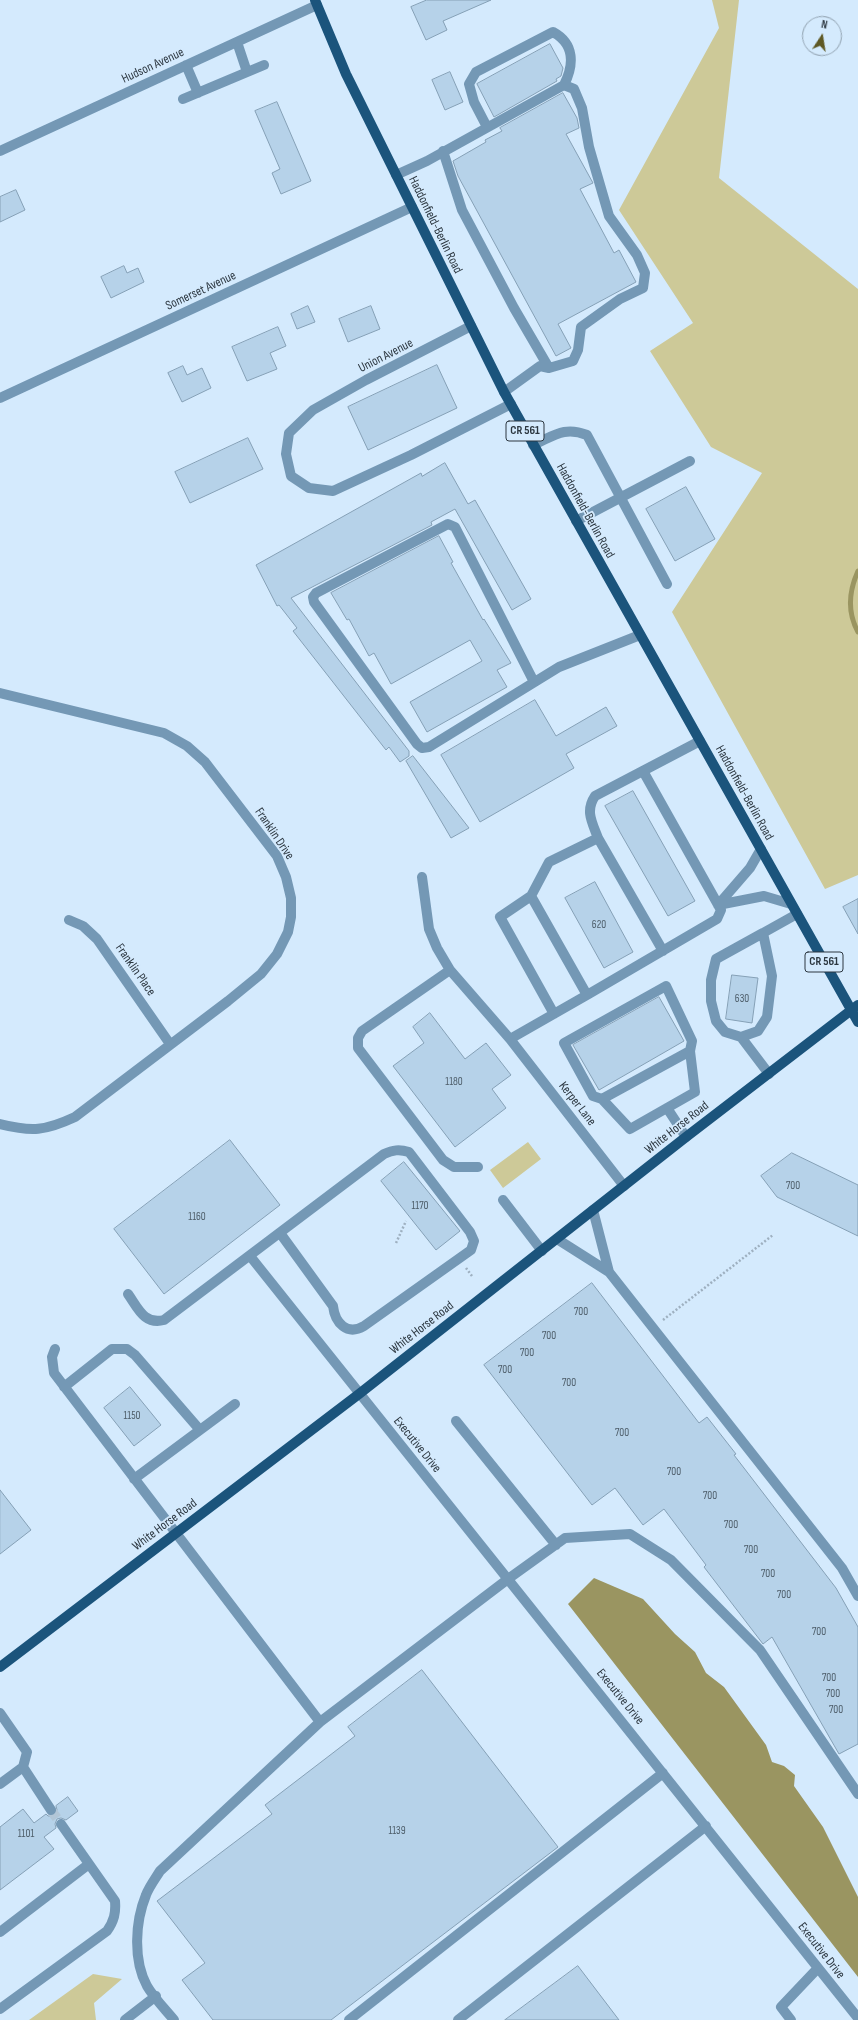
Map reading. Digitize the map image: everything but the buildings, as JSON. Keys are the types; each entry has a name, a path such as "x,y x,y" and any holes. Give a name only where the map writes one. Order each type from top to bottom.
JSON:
{"main road":[{"name":"Haddonfield-Berlin Road","path":"316,2 346,74 504,392 791,904 855,1008 858,1022"},
{"name":"White Horse Road","path":"0,1667 5,1658 176,1533 359,1394 686,1137 855,1008"}],"street":[{"name":"Hudson Avenue","path":"0,151 237,42 316,2"},
{"path":"396,175 439,153 487,127 564,85 571,72 572,57 564,38 554,32 476,72 468,84 474,102 487,127"},
{"path":"237,42 248,72"},
{"path":"186,65 198,93"},
{"path":"183,99 264,65"},
{"path":"504,392 545,367 573,361 578,350 581,326 620,299 643,288 645,273 637,255 609,216 589,147 582,108 574,89 564,85"},
{"path":"439,153 462,210 545,367"},
{"name":"Somerset Avenue","path":"0,398 412,207"},
{"name":"Union Avenue","path":"471,326 366,380 313,410 290,433 286,454 291,476 309,488 333,491 411,455 511,404"},
{"path":"533,445 565,431 576,431 587,435 667,584"},
{"path":"576,521 690,462"},
{"path":"534,682 455,527 452,525 448,524 316,593 313,597 314,602 384,699 417,744 422,748 429,747 559,667 640,635"},
{"name":"Franklin Drive","path":"0,693 164,733 187,746 205,762 276,856 286,877 291,898 291,917 288,932 277,954 261,974 70,1119 44,1128 24,1130 0,1124"},
{"path":"663,951 598,838 589,815 590,804 595,796 700,741"},
{"path":"510,1039 717,919 721,910 643,771"},
{"path":"554,1014 500,917 531,896 549,862 598,838"},
{"path":"718,905 750,868 761,849"},
{"name":"Kerper Lane","path":"422,877 429,929 437,948 450,970 510,1039 624,1186"},
{"path":"531,896 587,995"},
{"path":"718,905 764,896 791,904"},
{"path":"769,1074 741,1037 725,1032 716,1021 711,1001 711,980 716,959 797,914"},
{"name":"Franklin Place","path":"70,920 83,926 97,939 170,1044"},
{"path":"741,1037 758,1031 767,1017 772,976 764,933"},
{"path":"450,970 362,1032 358,1038 358,1048 443,1160 454,1166 478,1167"},
{"path":"666,986 692,1041 690,1051 695,1092 630,1129 602,1099 593,1096 564,1043 666,986"},
{"path":"602,1099 690,1051"},
{"path":"667,1108 686,1137"},
{"path":"128,1294 147,1320 164,1320 384,1154 395,1150 409,1152 472,1236 474,1241 471,1250 357,1330 351,1331 345,1328 334,1312 333,1306 280,1233"},
{"path":"503,1200 542,1251"},
{"path":"593,1210 609,1272"},
{"path":"557,1239 609,1272 842,1568 858,1596"},
{"name":"Executive Drive","path":"250,1256 858,2018"},
{"path":"55,1349 51,1365 54,1373 320,1722"},
{"path":"64,1387 112,1349 127,1349 135,1355 200,1430"},
{"path":"134,1479 235,1404"},
{"path":"456,1421 556,1545"},
{"path":"174,2020 147,1986 140,1966 138,1946 138,1920 146,1894 160,1872 320,1722 508,1579 565,1538 630,1534 670,1560 760,1650 858,1794"},
{"path":"0,1713 27,1752 23,1767 0,1784"},
{"path":"23,1767 51,1810"},
{"path":"349,2020 664,1773"},
{"path":"0,2010 107,1931 113,1922 116,1912 115,1901 61,1824"},
{"path":"458,2020 706,1826"},
{"path":"0,1932 89,1864"},
{"path":"791,2020 781,2007 818,1968"},
{"path":"125,2020 156,1996"}],"path":[{"path":"396,1243 406,1221"},
{"path":"662,1320 773,1235"}],"shaded area":[{"path":"712,0 739,0 719,178 858,289 858,875 825,889 672,612 762,473 711,447 650,351 693,323 619,210 719,28"},
{"path":"528,1142 541,1159 503,1188 490,1170"},
{"path":"594,1578 643,1599 675,1634 695,1652 706,1673 724,1687 766,1745 772,1762 784,1766 795,1775 794,1786 823,1827 858,1897 858,1977 568,1604"},
{"path":"93,1974 122,1979 94,2003 96,2020 29,2020"}],"waterway":[{"path":"858,571 850,602 852,617 858,632"}],"tunnel":[{"path":"51,1810 61,1824"}]}
